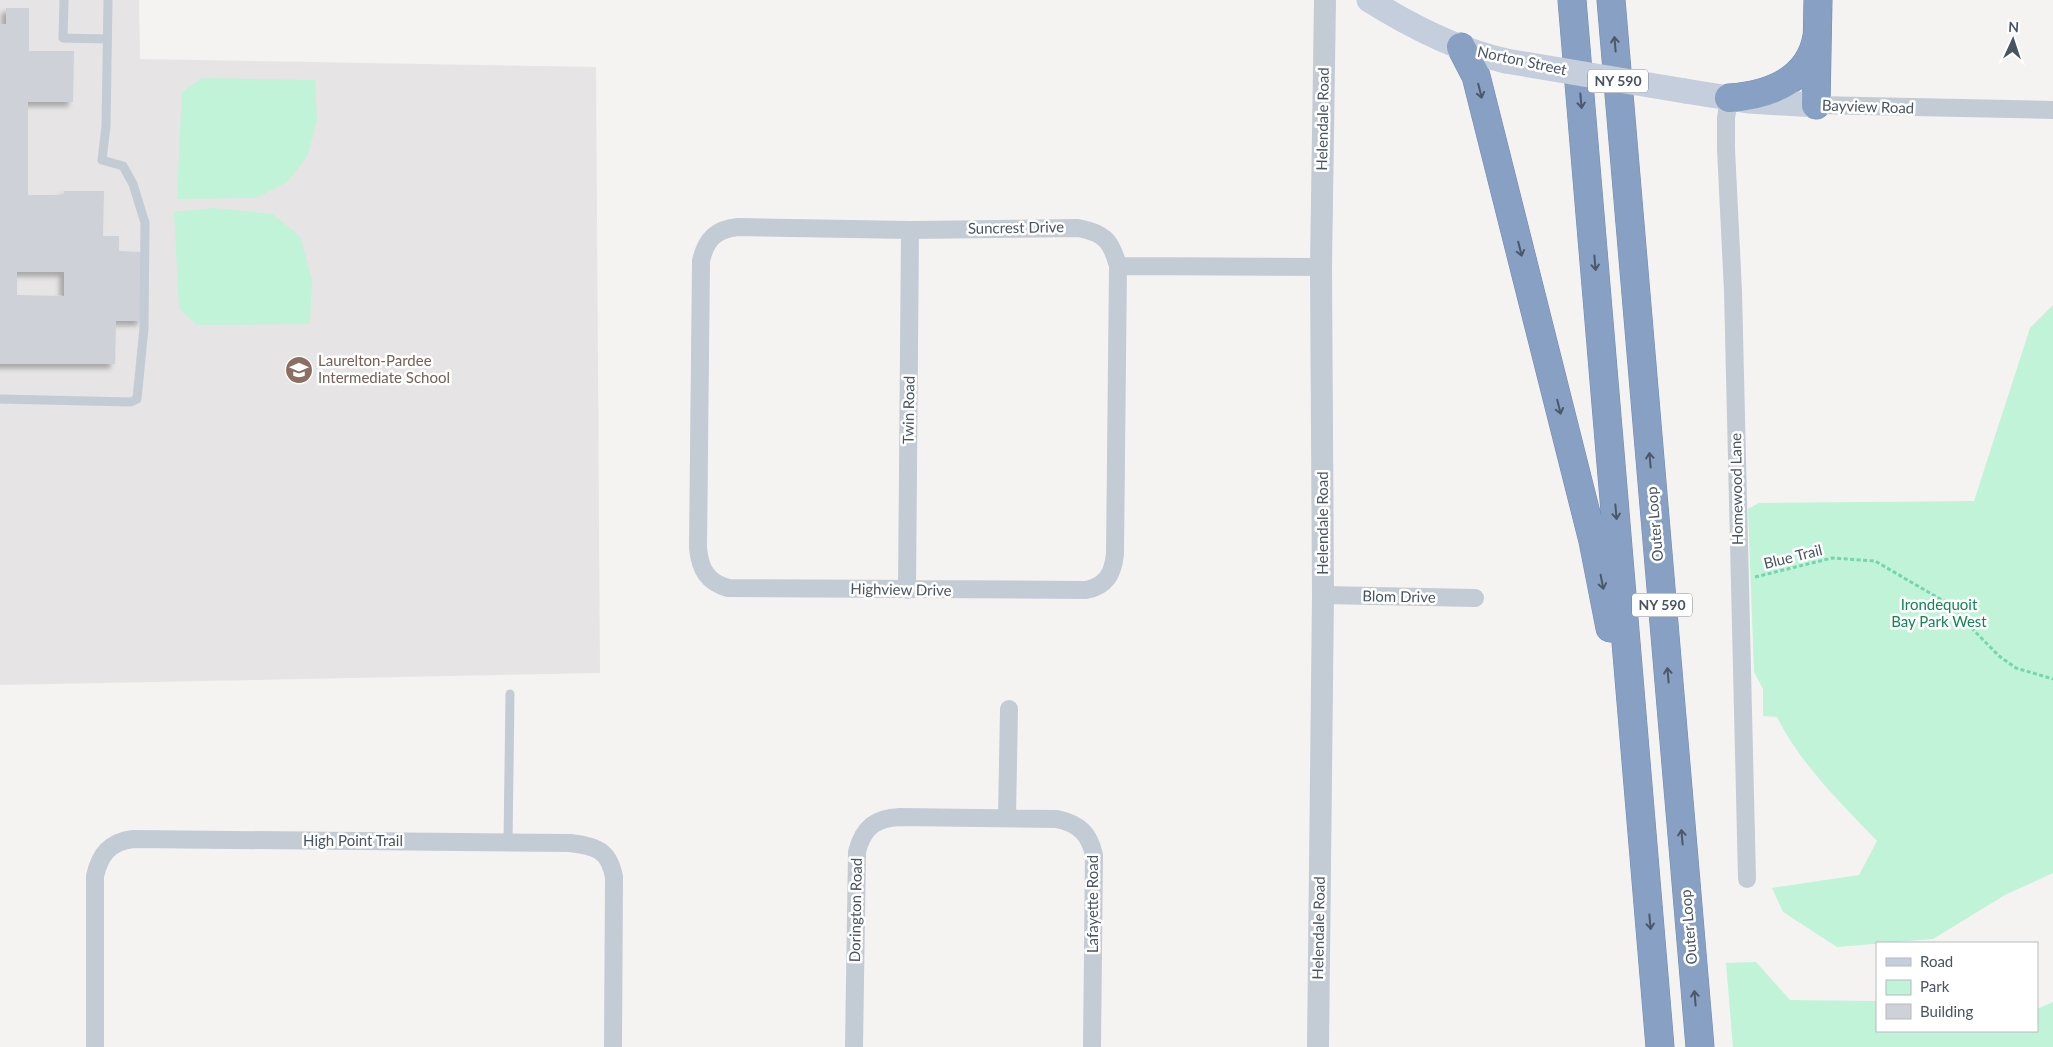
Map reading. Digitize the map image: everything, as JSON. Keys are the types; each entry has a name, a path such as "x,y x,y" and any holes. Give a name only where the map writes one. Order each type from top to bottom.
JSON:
{"highway":[{"name":"NY 590","path":"1572,0 1660,1047"},
{"name":"Outer Loop","path":"1611,0 1700,1047"},
{"path":"1816,105 1818,0"},
{"path":"1729,98 1764,92 1784,85 1796,77 1809,62 1817,36"},
{"path":"1460,47 1476,76 1595,549 1630,745 1646,874"}],"main road":[{"name":"Norton Street","path":"1370,0 1416,27 1460,47 1506,61 1685,91"},
{"name":"Bayview Road","path":"1685,91 1729,98 1816,105"}],"street":[{"name":"Helendale Road","path":"1318,1047 1323,596 1321,266 1325,0"},
{"name":"Homewood Lane","path":"1729,98 1726,118 1726,149 1732,282 1747,879"},
{"name":"Bayview Road","path":"1816,105 2053,110"},
{"name":"Suncrest Drive","path":"703,252 713,234 728,228 910,230 1078,228 1093,231 1105,238 1114,249 1118,266"},
{"name":"Twin Road","path":"907,590 910,230"},
{"name":"Highview Drive","path":"703,252 698,548 703,572 709,579 728,588 1086,590 1103,584 1110,576 1115,554 1118,266"},
{"path":"1118,266 1321,266"},
{"name":"Blom Drive","path":"1323,596 1475,598"},
{"path":"1007,817 1010,709"},
{"name":"Dorington Road","path":"854,1047 857,852 865,831 872,824 890,817 1007,817"},
{"name":"Lafayette Road","path":"1007,817 1057,819 1070,822 1080,827 1092,846 1094,855 1092,1047"},
{"name":"High Point Trail","path":"95,1047 96,876 104,853 112,845 133,840 587,845 605,854 612,865 615,893 613,1047"}],"lane":[{"path":"64,0 63,38 107,39"},
{"path":"0,399 131,402 137,399 144,328 145,223 133,184 123,166 102,160 106,126 108,0"},
{"path":"508,843 510,694"}],"path":[{"name":"Blue Trail","path":"1739,578 1764,577 1832,558 1875,561 1946,603 1999,656 2016,668 2053,679"}],"shaded area":[{"name":"Laurelton-Pardee Intermediate School","path":"0,0 139,0 140,59 596,67 600,673 0,685"}],"green space":[{"path":"202,78 315,80 317,121 307,157 287,182 256,198 177,199 182,92"},
{"path":"214,208 272,214 300,236 312,279 310,324 197,325 179,308 174,212"},
{"name":"Irondequoit Bay Park West","path":"2053,305 2053,873 2005,895 1933,939 1876,942 1876,944 1837,947 1783,912 1772,888 1859,875 1877,841 1809,767 1777,717 1763,716 1763,689 1754,672 1748,509 1759,503 1974,501 2030,328"},
{"path":"1756,962 1790,1000 1876,1001 1876,1032 2038,1032 2038,1009 2053,1002 2053,1047 1733,1047 1726,963"}],"building":[{"path":"6,8 29,8 29,51 74,51 73,102 28,102 28,195 64,195 64,191 104,191 103,236 119,236 119,251 142,252 142,321 116,321 115,364 0,364 0,24 6,24","holes":["17,272 64,272 64,296 17,295"]}],"place":[{"name":"Laurelton-Pardee Intermediate School","path":"299,370"}]}
